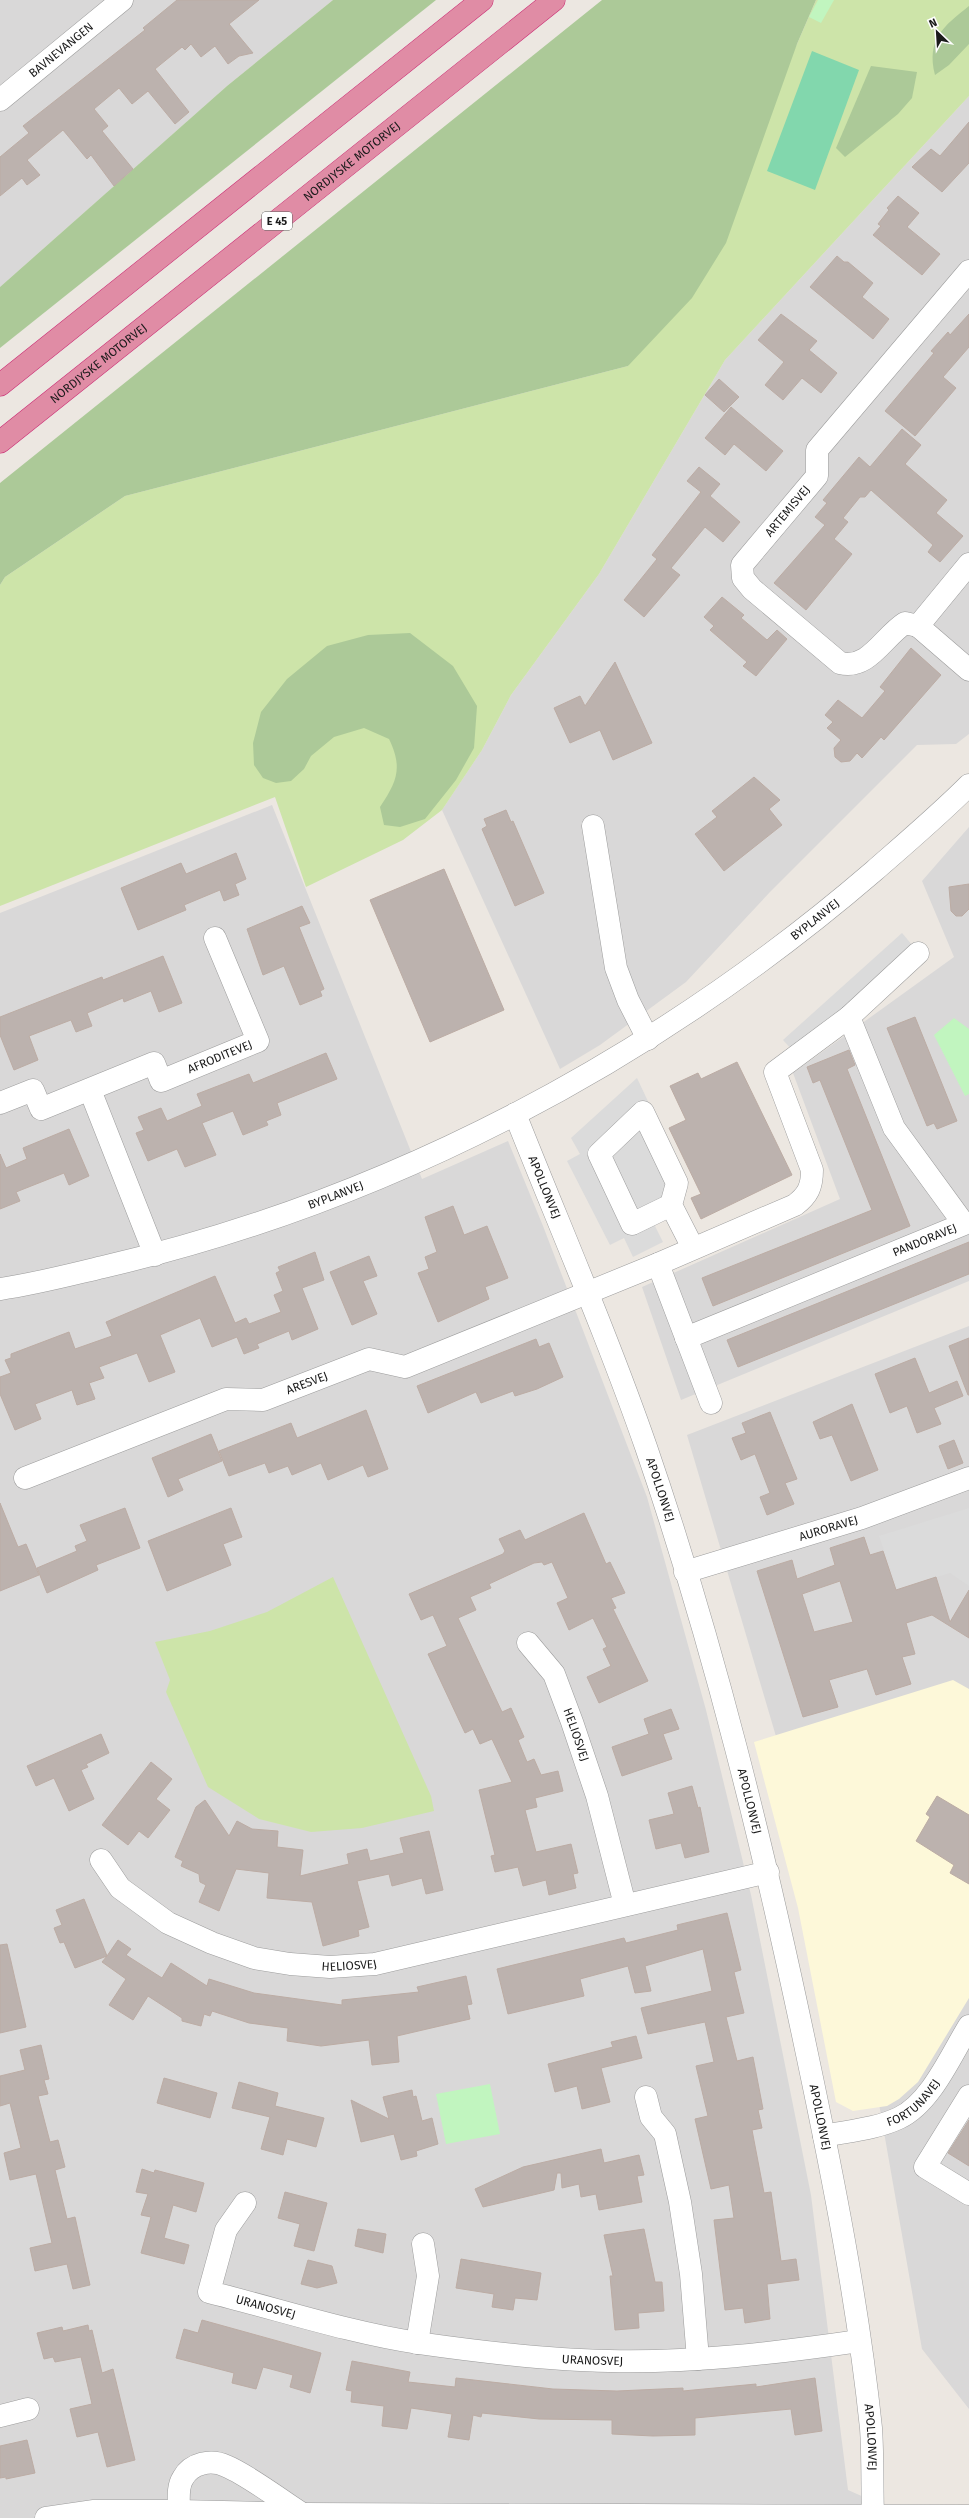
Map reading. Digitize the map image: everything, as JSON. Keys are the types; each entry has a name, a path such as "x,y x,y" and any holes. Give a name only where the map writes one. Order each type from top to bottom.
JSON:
{"highway":[{"path":"0,384 482,0"},
{"name":"NORDJYSKE MOTORVEJ","path":"0,442 554,0"}],"street":[{"name":"BAVNEVANGEN","path":"0,100 122,0"},
{"name":"ARTEMISVEJ","path":"918,626 905,623 893,630 860,663 850,665 840,663 752,589 743,578 742,564 817,476 817,450 969,271"},
{"path":"969,564 918,626 969,670"},
{"name":"BYPLANVEJ","path":"0,1289 155,1255 278,1218 390,1174 515,1114 648,1039 732,983 815,922 948,807 969,785"},
{"path":"593,826 616,968 628,1000 648,1039"},
{"name":"AFRODITEVEJ","path":"0,1103 33,1090 41,1109 154,1063 162,1081 258,1042 215,938"},
{"path":"587,1293 795,1205 806,1196 812,1184 812,1170 775,1072 849,1017 918,953"},
{"name":"PANDORAVEJ","path":"686,1338 964,1224 894,1128 849,1017"},
{"path":"90,1090 155,1255"},
{"path":"671,1205 632,1224 599,1154 643,1112 677,1183 671,1205 693,1248"},
{"name":"APOLLONVEJ","path":"515,1114 587,1293 646,1448 685,1572 729,1722 768,1872 824,2136 859,2341 871,2431 873,2516"},
{"path":"658,1264 710,1404"},
{"name":"ARESVEJ","path":"25,1478 226,1399 263,1400 369,1359 404,1367 587,1293"},
{"name":"AURORAVEJ","path":"685,1572 862,1518 969,1478"},
{"name":"HELIOSVEJ","path":"528,1643 554,1674 572,1722 596,1796 625,1905"},
{"name":"HELIOSVEJ","path":"101,1860 120,1888 168,1923 212,1943 254,1958 290,1964 330,1967 375,1964 768,1872"},
{"name":"FORTUNAVEJ","path":"824,2136 882,2124 900,2118 927,2095 963,2049 969,2026"},
{"path":"969,2096 925,2167 969,2194"},
{"path":"646,2097 651,2116 665,2134 680,2202 691,2274 698,2358"},
{"name":"URANOSVEJ","path":"245,2203 226,2230 209,2292 347,2328 417,2343 514,2355 609,2361 698,2358 780,2351 859,2341"},
{"path":"417,2343 428,2276 423,2244"},
{"path":"0,2416 28,2409"},
{"path":"179,2511 182,2478 188,2471 198,2464 210,2462 225,2466 302,2514"},
{"path":"46,2518 94,2511 488,2516 969,2516"}],"shaded area":[{"path":"0,0 333,0 227,86 0,287"},
{"path":"969,96 969,734 956,744 917,745 770,892 686,982 600,1045 560,1069 442,810 482,750 511,695 599,574 725,360"},
{"path":"272,805 422,1179 508,1141 543,1226 647,1497 706,1710 751,1895 811,2195 848,2490 911,2518 0,2518 0,913"},
{"path":"969,827 969,1281 681,1400 642,1287 840,1199 793,1073 954,957 922,881"},
{"path":"902,933 913,946 794,1052 783,1040"},
{"path":"637,1078 662,1131 644,1140 669,1191 655,1226 663,1242 633,1257 624,1238 610,1245 567,1161 580,1154 571,1138"},
{"path":"969,1326 969,2409 922,2349 871,2058 687,1435"},
{"path":"969,1508 969,1586 950,1573 897,1589 879,1536"},
{"path":"953,1680 969,1689 969,1998 918,2082 899,2099 887,2106 853,2111 836,2102 798,1908 754,1742"}],"green space":[{"path":"333,0 436,0 0,348 0,287 227,86"},
{"path":"602,0 816,0 797,44 726,243 692,298 628,366 125,496 5,577 0,585 0,483"},
{"path":"816,0 969,0 969,96 725,360 599,574 511,695 482,750 442,810 403,840 306,887 275,797 0,906 0,585 5,577 125,496 628,366 797,44"},
{"path":"818,0 834,0 821,23 809,17"},
{"path":"969,6 969,44 949,65 935,75 933,52 939,34 952,20"},
{"path":"812,51 859,70 815,190 767,171"},
{"path":"871,66 917,72 912,98 898,114 845,157 836,148"},
{"path":"410,633 453,666 477,706 474,748 456,780 425,819 400,827 384,825 380,807 394,782 397,766 396,758 389,739 364,728 334,737 311,756 304,769 291,781 276,783 263,778 254,765 253,743 261,712 287,679 327,646 368,635"},
{"path":"954,1018 969,1029 969,1094 965,1096 934,1035"},
{"path":"333,1577 431,1796 434,1811 362,1828 311,1832 259,1819 208,1787 166,1692 170,1680 155,1642 210,1631 267,1612"},
{"path":"490,2084 500,2134 446,2144 436,2094"}],"building":[{"path":"177,0 259,0 229,24 253,53 239,56 228,64 215,46 201,57 191,44 185,50 182,47 155,69 189,112 175,124 148,91 132,104 119,88 94,109 108,126 102,131 133,169 114,186 91,155 87,159 63,130 27,160 40,175 27,185 22,178 0,196 0,157 29,133 23,126 145,30 143,28"},
{"path":"969,122 969,163 942,192 912,167 931,149 940,156"},
{"path":"898,196 919,213 907,227 940,254 922,275 873,235 881,226 878,224 889,210 887,208"},
{"path":"837,256 844,262 848,262 873,283 862,297 889,319 873,339 810,287"},
{"path":"781,314 817,341 809,350 837,373 821,393 802,378 783,400 765,385 784,362 758,340"},
{"path":"969,314 969,347 943,377 956,388 915,436 885,411 934,353 931,351 948,332 950,335"},
{"path":"719,379 739,397 724,412 705,395"},
{"path":"731,407 783,451 766,471 734,444 725,455 705,438"},
{"path":"902,429 921,445 905,464 947,500 936,513 963,536 940,562 928,552 933,545 871,490 865,497 860,497 843,518 848,522 834,539 852,554 806,610 774,583 825,525 815,517 827,503 823,500 859,457 870,467"},
{"path":"699,467 720,484 710,496 740,522 723,542 705,527 671,568 680,575 644,617 624,600 657,559 652,555 701,492 687,481"},
{"path":"722,597 744,615 741,618 767,640 777,630 787,639 756,676 743,666 747,662 710,630 714,626 704,617"},
{"path":"911,648 941,675 884,740 881,737 862,758 857,753 850,761 841,762 835,757 834,748 841,740 827,728 833,722 825,715 838,700 862,718 885,691 880,687"},
{"path":"615,662 652,743 613,760 600,730 570,743 554,708 580,696 585,706"},
{"path":"754,777 780,800 769,809 782,825 724,871 695,834 717,817 712,811"},
{"path":"506,810 511,822 513,821 544,893 515,906 482,829 487,826 484,819"},
{"path":"236,853 246,879 235,884 239,895 224,901 220,890 184,905 186,910 138,930 121,888 181,863 186,874"},
{"path":"444,869 504,1010 430,1042 370,900"},
{"path":"969,884 969,909 962,916 956,916 951,911 949,887"},
{"path":"302,906 310,923 299,927 324,989 320,991 322,996 300,1005 284,966 263,975 247,929"},
{"path":"163,956 182,1003 159,1012 151,991 124,1002 123,998 87,1013 92,1026 76,1032 71,1020 29,1036 38,1060 14,1070 0,1035 0,1017 102,977 103,980"},
{"path":"915,1017 957,1121 937,1129 934,1123 927,1126 887,1028"},
{"path":"849,1050 855,1065 847,1069 910,1226 713,1306 702,1278 872,1210 820,1080 813,1083 807,1067"},
{"path":"326,1053 337,1079 277,1103 281,1115 266,1121 268,1125 243,1135 233,1111 202,1123 216,1155 185,1167 177,1149 148,1161 136,1133 144,1130 138,1117 161,1108 167,1121 202,1106 197,1094 249,1074 253,1083"},
{"path":"737,1062 792,1175 701,1219 691,1198 701,1194 669,1128 686,1120 670,1086 698,1073 701,1079"},
{"path":"69,1129 89,1176 69,1185 64,1173 16,1192 20,1201 0,1209 0,1154 6,1168 27,1159 23,1148"},
{"path":"453,1206 464,1235 487,1226 508,1278 485,1287 489,1299 438,1322 418,1273 429,1269 425,1257 437,1252 425,1217"},
{"path":"969,1242 969,1274 738,1367 727,1340"},
{"path":"315,1252 324,1280 302,1288 318,1329 292,1340 289,1331 257,1344 259,1348 244,1354 237,1337 212,1347 200,1318 160,1335 175,1372 149,1382 137,1353 99,1367 104,1378 89,1383 95,1399 77,1405 72,1390 35,1404 41,1419 15,1430 0,1394 0,1377 11,1373 5,1360 11,1358 11,1354 69,1332 75,1349 112,1336 106,1322 215,1276 235,1323 246,1318 249,1324 281,1312 274,1295 283,1291 276,1273 280,1271 278,1267"},
{"path":"369,1256 377,1276 363,1281 377,1314 352,1325 330,1272"},
{"path":"969,1338 969,1395 968,1395 949,1346"},
{"path":"536,1339 539,1347 549,1343 563,1377 537,1389 515,1396 513,1391 481,1403 476,1392 428,1413 417,1386"},
{"path":"915,1358 929,1393 957,1381 963,1396 934,1408 941,1424 917,1433 907,1406 890,1413 875,1374"},
{"path":"852,1404 878,1470 851,1481 832,1435 820,1439 813,1422"},
{"path":"366,1410 388,1469 368,1477 363,1465 328,1480 321,1463 292,1475 288,1466 269,1473 265,1463 229,1476 219,1451 291,1423 297,1438"},
{"path":"770,1412 797,1479 785,1483 794,1504 767,1515 760,1497 770,1493 755,1454 741,1460 732,1438 746,1433 742,1423"},
{"path":"211,1434 222,1461 178,1479 183,1490 168,1497 152,1458"},
{"path":"954,1440 963,1463 948,1469 939,1446"},
{"path":"0,1503 18,1547 26,1544 39,1575 0,1591"},
{"path":"125,1508 140,1548 96,1565 98,1570 47,1593 37,1568 77,1551 75,1546 87,1541 80,1525"},
{"path":"231,1508 242,1537 223,1544 231,1565 167,1591 148,1541"},
{"path":"584,1513 606,1564 610,1562 625,1593 611,1598 616,1608 613,1609 648,1681 599,1703 587,1677 611,1666 603,1649 607,1647 593,1618 569,1630 557,1603 568,1598 552,1562 544,1565 542,1562 534,1563 489,1584 491,1588 470,1597 476,1610 458,1618 502,1712 511,1708 524,1737 518,1740 527,1762 534,1759 541,1775 558,1771 563,1791 535,1798 537,1807 525,1810 536,1852 571,1844 578,1873 573,1874 576,1888 549,1895 546,1880 523,1886 518,1867 495,1872 491,1856 495,1855 479,1790 512,1782 492,1739 480,1744 473,1729 465,1733 428,1654 447,1646 433,1615 421,1620 409,1594 503,1554 505,1551 499,1539 520,1530 525,1540"},
{"path":"864,1537 870,1555 883,1551 896,1590 936,1577 950,1622 969,1590 969,1638 932,1615 906,1623 915,1654 902,1657 911,1684 876,1695 867,1669 829,1680 838,1707 803,1717 757,1571 792,1560 797,1579 835,1565 830,1548","holes":["840,1581 853,1622 814,1632 802,1594"]},
{"path":"671,1709 679,1729 663,1734 672,1759 622,1776 612,1747 649,1734 644,1719"},
{"path":"101,1734 109,1753 86,1764 88,1767 81,1770 94,1799 69,1811 54,1778 36,1786 27,1766"},
{"path":"151,1762 172,1779 156,1799 170,1810 148,1838 139,1831 128,1845 102,1825"},
{"path":"692,1786 698,1808 700,1807 709,1852 685,1858 681,1843 656,1849 649,1820 674,1814 668,1793"},
{"path":"937,1796 969,1815 969,1884 950,1873 954,1865 916,1841 930,1817 926,1814"},
{"path":"205,1800 229,1836 237,1821 252,1829 278,1831 277,1847 303,1850 300,1876 349,1864 347,1854 367,1849 370,1861 404,1853 400,1838 429,1831 443,1890 426,1894 422,1878 392,1886 389,1874 357,1881 369,1927 358,1930 359,1936 323,1946 312,1902 267,1898 269,1873 236,1869 219,1911 199,1902 206,1885 200,1882 199,1874 181,1866 183,1861 175,1857 196,1807"},
{"path":"84,1899 107,1956 75,1968 64,1942 60,1943 54,1928 62,1925 56,1910"},
{"path":"727,1913 741,1970 734,1972 744,2013 726,2017 737,2061 753,2057 763,2109 758,2110 762,2128 752,2130 764,2193 771,2192 781,2261 796,2259 799,2280 767,2284 770,2319 745,2323 743,2308 725,2310 714,2220 734,2218 729,2185 711,2189 695,2119 708,2116 696,2066 714,2062 705,2022 648,2034 641,2008 712,1991 703,1949 645,1966 651,1991 635,1993 628,1966 580,1979 584,1996 508,2014 497,1969 624,1938 626,1943 678,1930 677,1925"},
{"path":"118,1940 131,1949 126,1955 162,1978 171,1963 207,1986 209,1979 254,1993 342,2005 342,2000 419,1992 417,1987 466,1976 472,2004 467,2005 470,2019 397,2036 399,2062 372,2065 369,2040 321,2046 287,2041 288,2028 249,2023 212,2011 210,2016 204,2014 201,2026 182,2021 182,2018 148,1996 133,2020 109,2005 126,1979 102,1962"},
{"path":"7,1944 26,2027 0,2033 0,1945"},
{"path":"636,2036 642,2058 601,2068 610,2102 582,2109 577,2086 555,2092 548,2064 613,2047 611,2042"},
{"path":"41,2045 49,2079 44,2080 48,2094 38,2096 50,2142 58,2140 65,2167 55,2170 67,2219 75,2217 90,2285 73,2289 67,2264 35,2271 30,2248 52,2243 36,2174 10,2180 4,2153 21,2148 10,2103 0,2106 0,2076 25,2070 20,2050"},
{"path":"164,2078 217,2093 210,2118 157,2103"},
{"path":"239,2082 278,2093 275,2106 324,2118 316,2147 287,2139 283,2155 261,2149 270,2117 232,2108"},
{"path":"412,2090 413,2097 416,2096 422,2121 432,2118 438,2144 416,2151 417,2156 401,2160 394,2134 361,2142 351,2100 389,2119 383,2097"},
{"path":"969,2120 969,2166 948,2153"},
{"path":"601,2149 604,2163 639,2155 644,2175 637,2176 642,2202 599,2210 596,2194 581,2197 579,2184 562,2188 561,2173 557,2173 554,2190 483,2207 475,2189 523,2167"},
{"path":"142,2169 154,2173 155,2170 204,2183 196,2212 173,2205 164,2238 189,2245 184,2264 141,2253 151,2217 141,2215 148,2194 136,2192"},
{"path":"285,2192 327,2203 314,2251 294,2246 300,2224 278,2218"},
{"path":"358,2229 386,2234 383,2253 355,2246"},
{"path":"644,2229 655,2282 662,2282 664,2311 638,2313 639,2328 615,2330 610,2276 613,2276 604,2235"},
{"path":"461,2259 541,2273 537,2300 515,2298 513,2310 492,2307 494,2294 456,2288"},
{"path":"308,2260 332,2266 337,2283 317,2288 301,2284"},
{"path":"202,2320 321,2353 310,2393 290,2387 293,2375 263,2367 256,2389 232,2383 234,2373 176,2358 184,2329 198,2333"},
{"path":"88,2325 89,2331 92,2330 102,2373 113,2369 135,2460 107,2467 98,2432 77,2437 70,2409 92,2404 81,2357 55,2362 53,2357 44,2359 37,2333 62,2327 63,2331"},
{"path":"352,2361 410,2372 408,2382 455,2387 456,2378 553,2389 617,2391 683,2388 683,2391 756,2384 756,2387 815,2378 822,2431 795,2435 791,2409 695,2418 695,2435 653,2436 612,2434 612,2420 539,2419 482,2413 481,2417 473,2415 469,2440 448,2437 452,2414 411,2408 407,2429 382,2426 384,2406 351,2402 352,2391 346,2390"},
{"path":"27,2440 35,2473 6,2479 6,2477 0,2478 0,2446"}]}
